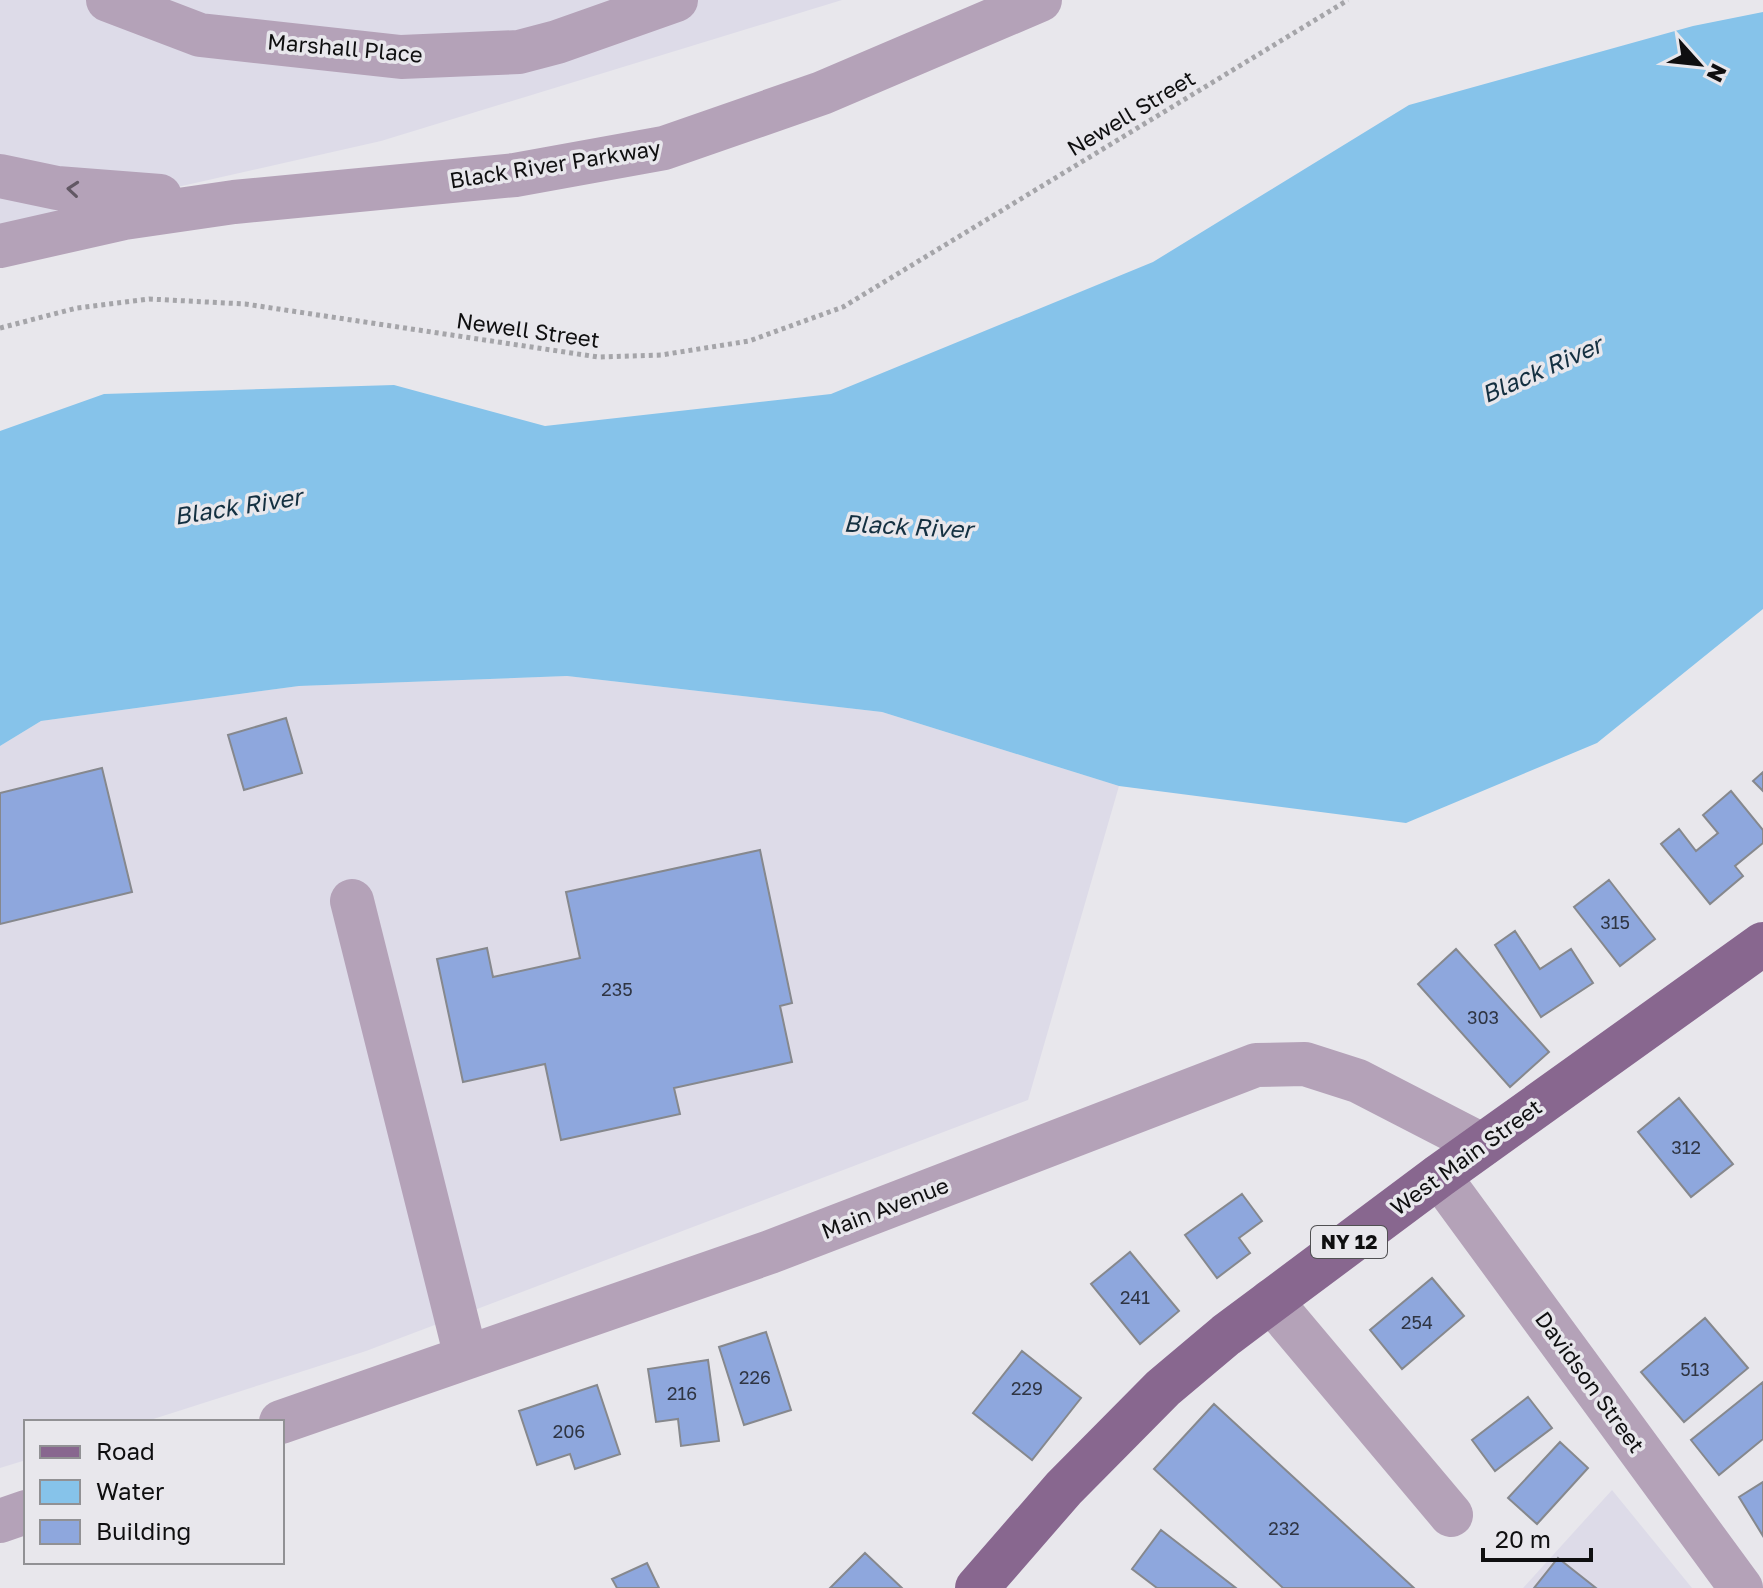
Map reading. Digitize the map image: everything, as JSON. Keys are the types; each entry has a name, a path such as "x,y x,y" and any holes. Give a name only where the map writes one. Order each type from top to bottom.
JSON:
{"main road":[{"name":"West Main Street","path":"977,1588 1064,1488 1163,1388 1226,1335 1439,1176 1763,944"}],"street":[{"name":"Marshall Place","path":"108,0 200,35 401,57 519,52 557,42 676,0"},
{"name":"Black River Parkway","path":"0,246 124,218 234,202 515,175 664,148 822,93 1040,0"},
{"path":"0,176 57,188 234,202"},
{"path":"352,901 466,1357"},
{"name":"Main Avenue","path":"284,1421 770,1252 1256,1065 1305,1064 1358,1081 1482,1145"},
{"name":"Davidson Street","path":"1439,1176 1741,1588"},
{"path":"1271,1301 1451,1515"},
{"path":"0,1521 24,1513"}],"path":[{"name":"Newell Street","path":"0,328 77,308 149,299 245,304 598,357 661,355 749,341 843,307 1348,0"}],"shaded area":[{"path":"0,0 842,0 381,141 0,227"},
{"path":"567,676 882,712 1119,786 1028,1100 366,1351 150,1420 24,1420 24,1461 0,1468 0,746 41,721 299,686"},
{"path":"1612,1490 1692,1588 1523,1588"}],"water":[{"name":"Black River","path":"1763,12 1763,609 1597,743 1406,823 1119,786 882,712 567,676 299,686 41,721 0,746 0,431 104,394 394,385 545,426 831,394 1153,262 1409,105 1693,26"}],"building":[{"path":"286,718 302,773 244,790 228,735"},
{"path":"102,768 132,892 0,924 0,793"},
{"path":"1763,772 1763,791 1753,781"},
{"path":"1731,791 1763,830 1763,843 1735,866 1743,876 1710,904 1661,844 1679,829 1696,851 1718,833 1703,815"},
{"path":"760,850 792,1003 780,1006 792,1062 674,1088 680,1114 561,1140 545,1064 463,1082 437,959 487,948 493,977 580,958 566,892"},
{"path":"1609,880 1655,939 1620,966 1574,907"},
{"path":"1515,931 1540,969 1571,949 1593,983 1541,1017 1495,945"},
{"path":"1456,949 1549,1052 1510,1087 1418,984"},
{"path":"1679,1098 1733,1164 1691,1197 1638,1132"},
{"path":"1242,1194 1262,1221 1239,1238 1250,1253 1217,1278 1185,1235"},
{"path":"1130,1252 1179,1311 1140,1344 1091,1284"},
{"path":"1432,1278 1464,1316 1402,1369 1370,1330"},
{"path":"1705,1318 1748,1368 1684,1422 1641,1372"},
{"path":"766,1332 791,1410 744,1425 719,1347"},
{"path":"1022,1351 1081,1398 1032,1460 973,1413"},
{"path":"708,1360 719,1441 681,1446 678,1419 656,1422 648,1369"},
{"path":"1763,1382 1763,1439 1719,1475 1691,1440"},
{"path":"597,1385 620,1454 575,1469 570,1454 537,1465 519,1411"},
{"path":"1528,1397 1552,1428 1495,1471 1472,1440"},
{"path":"1214,1404 1414,1588 1283,1588 1154,1469"},
{"path":"1560,1442 1588,1468 1537,1524 1508,1498"},
{"path":"1763,1482 1763,1536 1739,1497"},
{"path":"1161,1530 1236,1588 1157,1588 1132,1569"},
{"path":"865,1553 902,1588 830,1588"},
{"path":"1558,1558 1596,1588 1534,1588"},
{"path":"647,1563 659,1588 617,1588 612,1579"}]}
